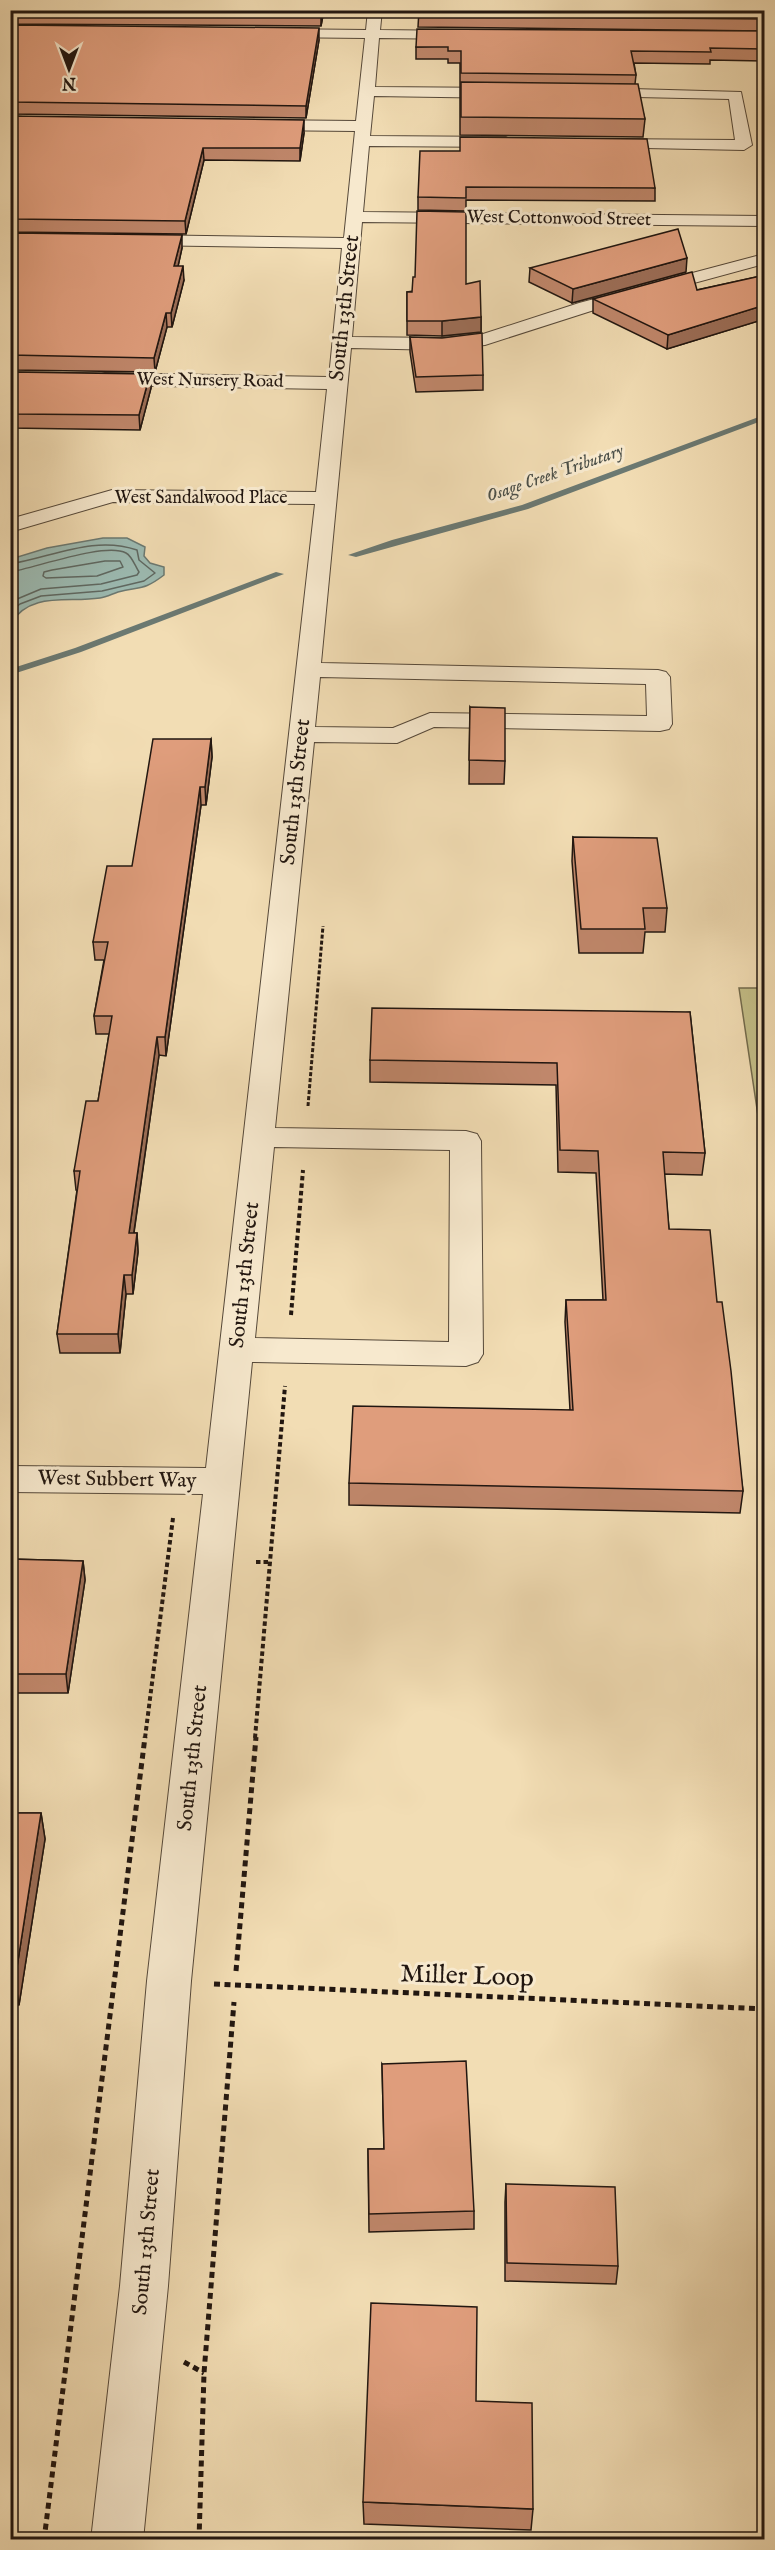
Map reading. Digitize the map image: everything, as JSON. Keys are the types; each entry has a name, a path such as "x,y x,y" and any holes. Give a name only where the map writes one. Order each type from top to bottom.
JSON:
{"street":[{"path":"260,32 374,22 473,35"},
{"name":"South 13th Street","path":"117,2540 144,2286 169,1981 309,670 324,498 338,383 374,22"},
{"path":"366,91 525,93"},
{"path":"581,143 744,145 736,95 584,93"},
{"path":"680,94 689,145"},
{"path":"243,125 521,143"},
{"name":"West Cottonwood Street","path":"118,240 353,230 765,221"},
{"path":"342,342 442,344 484,339 585,307 765,259"},
{"name":"West Nursery Road","path":"81,379 338,383"},
{"name":"West Sandalwood Place","path":"10,526 112,496 324,498"},
{"path":"302,734 397,736 430,720 660,724 658,677 309,670"},
{"path":"237,1350 466,1354 466,1141 260,1137"},
{"name":"West Subbert Way","path":"10,1479 223,1481"}],"path":[{"path":"290,1319 303,1167"},
{"path":"236,1971 285,1378"},
{"path":"44,2540 172,1518"},
{"name":"Miller Loop","path":"169,1981 765,2009"},
{"path":"199,2540 204,2373 234,2002"}],"shaded area":[{"path":"739,988 764,988 764,1156"}],"water":[{"path":"103,538 127,538 145,547 144,556 150,563 164,567 164,575 146,586 102,598 40,602 19,613 11,623 11,559 47,548"}],"building":[{"path":"10,10 322,10 321,15 10,13"},
{"path":"419,10 765,10 765,19 418,16"},
{"path":"10,25 319,28 306,106 10,102"},
{"path":"417,29 765,31 765,49 710,48 711,52 631,51 636,75 461,73 461,51 448,51 448,47 416,47"},
{"path":"461,82 638,84 645,119 461,117"},
{"path":"10,116 304,120 300,148 203,148 185,221 10,219"},
{"path":"460,137 647,139 655,188 466,187 466,198 418,197 420,151 460,151"},
{"path":"417,211 466,212 466,284 480,281 481,317 442,321 407,321 407,292 412,292 413,277 415,277"},
{"path":"678,229 687,258 573,289 530,268"},
{"path":"10,233 182,235 174,266 183,266 171,313 166,313 154,358 10,355"},
{"path":"692,272 697,290 765,275 765,305 668,335 593,299"},
{"path":"482,333 483,375 416,377 410,337 442,338"},
{"path":"10,372 150,374 139,415 10,414"},
{"path":"470,707 505,708 505,761 469,760"},
{"path":"153,739 211,739 205,787 200,787 165,1037 157,1037 129,1233 137,1233 132,1275 124,1275 118,1334 57,1334 80,1171 74,1171 86,1101 98,1101 112,1016 94,1016 108,942 93,942 107,866 132,866"},
{"path":"573,837 657,838 667,908 643,908 645,929 581,929"},
{"path":"372,1008 690,1012 705,1153 663,1152 669,1229 710,1230 717,1302 722,1302 731,1371 743,1491 349,1483 353,1406 573,1410 566,1300 606,1300 598,1151 560,1150 557,1063 370,1060"},
{"path":"10,1559 83,1561 66,1674 10,1674"},
{"path":"10,1813 41,1813 15,1980 10,1980"},
{"path":"466,2061 474,2211 369,2214 368,2149 384,2149 382,2064"},
{"path":"506,2184 615,2187 618,2266 507,2263"},
{"path":"371,2303 477,2307 476,2401 532,2403 533,2509 363,2502"}],"waterway":[{"name":"Osage Creek Tributary","path":"353,555 525,507 764,417"},
{"name":"Osage Creek Tributary","path":"10,672 78,650 279,574"}]}
